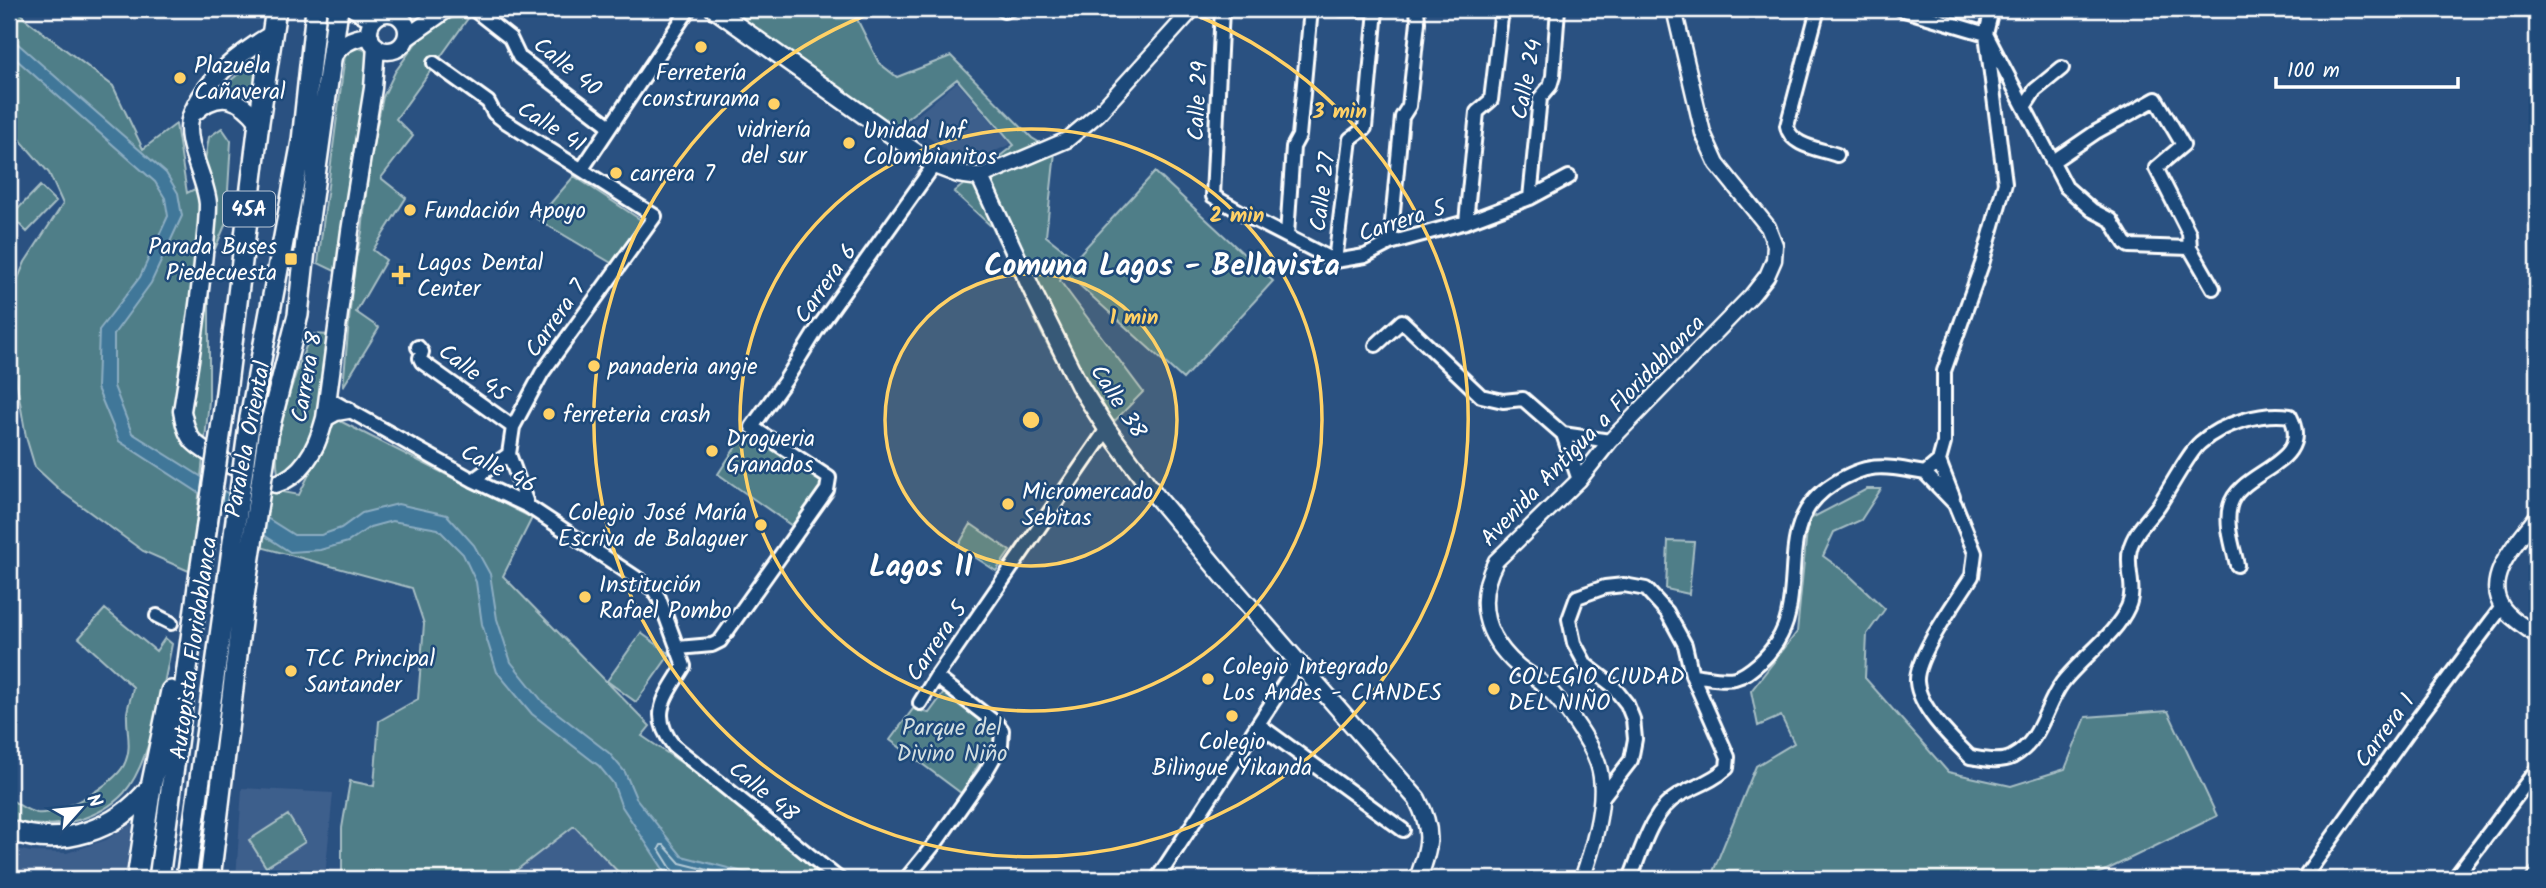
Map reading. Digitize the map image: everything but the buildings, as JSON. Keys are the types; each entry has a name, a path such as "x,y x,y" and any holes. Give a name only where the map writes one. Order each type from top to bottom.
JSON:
{"highway":[{"name":"Autopista Floridablanca","path":"159,879 276,9"},
{"name":"Autopista Floridablanca","path":"186,879 218,649 235,595 250,418 302,141 316,9"},
{"name":"Paralela Oriental","path":"210,879 225,742 235,595 269,429 298,315 338,9"},
{"name":"45A","path":"137,879 151,787 172,688 191,626"},
{"path":"218,649 225,742"},
{"path":"9,830 47,838 90,832 120,818 137,804 151,787"}],"main road":[{"path":"355,9 376,17 387,13 417,16 445,10"},
{"path":"714,9 934,164 958,174 980,177"},
{"path":"330,62 342,46 360,37 373,41 386,51 397,49 445,10"},
{"path":"395,14 405,22 404,42"},
{"path":"373,41 370,28 376,17"},
{"path":"191,116 206,91 225,68 247,49 272,34"},
{"name":"Carrera 8","path":"191,116 189,132 207,191 208,215 198,310 183,411 184,425 193,441 258,479 276,484 296,474 309,457 325,418 350,230 373,88 373,41"},
{"name":"Carrera 8","path":"373,88 404,42"},
{"path":"191,116 206,102 227,98 246,106 259,122"},
{"name":"Calle 38","path":"980,177 1032,292 1079,385 1107,429 1156,496 1417,799 1428,820 1429,830 1425,859 1418,879"},
{"path":"325,418 348,410"}],"street":[{"name":"Calle 40","path":"473,9 510,38 519,57 610,126"},
{"path":"582,169 690,9"},
{"path":"980,177 1068,140 1098,114 1193,9"},
{"name":"Calle 29","path":"1213,196 1222,9"},
{"path":"1287,235 1293,147 1299,136 1311,9"},
{"path":"1342,9 1378,10"},
{"path":"1390,243 1402,117 1409,106 1418,22 1416,9"},
{"path":"1466,222 1477,112 1491,100 1503,9"},
{"name":"Calle 24","path":"1530,198 1539,98 1550,86 1553,76 1558,9"},
{"name":"Avenida Antigua a Floridablanca","path":"1582,879 1594,845 1601,799 1598,765 1569,712 1544,684 1501,650 1484,610 1484,591 1496,561 1578,480 1610,441 1752,295 1767,276 1774,260 1775,245 1768,227 1717,164 1703,133 1674,9"},
{"path":"1818,9 1787,126 1788,134 1793,140 1837,155"},
{"path":"1901,9 1986,34 2066,187 2092,210 2111,220 2129,246 2190,248"},
{"path":"1925,473 1939,461 1944,443 1944,371 1982,264 2005,183 1986,34 1992,9"},
{"name":"Calle 27","path":"1335,261 1350,139 1365,128 1378,10"},
{"name":"Calle 41","path":"434,62 488,102 494,113 503,120 655,216"},
{"path":"2024,107 2035,90 2062,68"},
{"path":"2052,162 2096,132 2156,99 2183,145 2156,168 2189,233 2190,248 2213,288"},
{"name":"Carrera 6","path":"678,648 712,645 720,641 827,491 829,478 752,427 934,164"},
{"name":"Carrera 5","path":"1213,196 1335,261 1365,256 1390,243 1466,222 1530,198 1569,177"},
{"name":"Carrera 7","path":"528,506 509,454 513,427 542,373 655,216"},
{"path":"1376,345 1402,321 1481,396 1503,401 1523,399 1563,434 1578,480"},
{"name":"Calle 45","path":"418,346 422,352 422,362 513,427"},
{"name":"Calle 46","path":"329,399 473,480 528,506 653,589 659,598 684,666 664,698 660,712 664,733"},
{"path":"1939,461 1975,553 1975,564 1972,576 1919,664 1917,683 1922,701 1970,757 1990,760 2010,758 2029,745 2060,686 2076,666 2121,622 2130,604 2133,588 2129,552 2136,534 2199,443 2224,428 2248,420 2272,413 2290,416 2295,435 2283,460 2241,488 2230,504 2228,523 2237,565"},
{"name":"Carrera 5","path":"920,703 1107,429"},
{"path":"1563,434 1610,441"},
{"path":"473,480 509,454"},
{"path":"1692,675 1734,678 1748,673 1777,643 1788,615 1794,541 1806,509 1822,491 1854,470 1886,466 1925,473 1955,504"},
{"path":"2537,516 2506,559 2496,587 2502,607 2537,636"},
{"path":"1601,799 1631,760 1636,739 1628,704 1612,685 1586,665 1574,643 1569,619 1577,597 1605,587 1624,584 1646,589 1667,612 1685,645 1692,675 1728,757 1727,768 1717,777 1677,796 1659,811 1630,879"},
{"name":"Carrera 1","path":"2303,879 2410,729 2502,607"},
{"path":"157,616 171,623"},
{"path":"1157,879 1298,663"},
{"path":"906,879 937,841 1001,746 1002,730 936,677"},
{"path":"1258,724 1403,830"},
{"name":"Calle 48","path":"664,733 674,746 839,879"},
{"path":"2454,879 2535,777"},
{"path":"2533,879 2537,873"}],"shaded area":[{"path":"957,82 1011,144 971,162 952,154 908,123"},
{"path":"242,788 333,793 325,877 333,879 236,879"},
{"path":"133,823 125,879 9,879 9,847 30,852 67,853 106,840"},
{"path":"574,825 625,879 505,879"}],"green space":[{"path":"9,9 20,9 24,18 113,86 143,149 176,124 187,193 209,182 205,160 209,137 222,128 231,141 226,223 212,256 209,284 209,401 191,572 143,551 62,492 35,467 26,437 16,379 9,299 25,262 63,204 49,173 9,127"},
{"path":"703,9 852,9 879,63 897,77 951,56 1032,138 1055,152 1046,236 1075,259 1155,172 1273,281 1183,379 1065,272 1060,281 1143,392 1102,434 1069,385 992,227 954,192 1014,145 957,79 890,132"},
{"path":"469,17 396,119 413,136 381,178 406,198 373,250 386,260 356,312 379,328 343,387 354,267 362,232 370,157 383,97 395,72 416,43 444,19"},
{"path":"356,47 365,50 371,67 351,170 341,274 318,263 345,55"},
{"path":"263,53 256,95 233,90 217,92"},
{"path":"574,176 644,222 613,264 537,219"},
{"path":"40,186 56,202 27,232 11,216"},
{"path":"311,334 331,335 315,435 297,466 279,477 277,462 281,425"},
{"path":"336,419 532,518 503,576 650,726 642,736 737,803 825,879 625,879 574,826 505,879 342,879 342,828 350,781 374,786 379,721 418,699 424,624 412,588 242,542 251,486 299,495"},
{"path":"747,430 825,482 795,528 718,474"},
{"path":"1867,489 1881,489 1861,520 1834,532 1823,556 1849,575 1885,609 1867,634 1865,678 1948,772 2011,786 2065,769 2086,717 2168,711 2217,816 2088,879 1710,879 1756,766 1794,743 1781,716 1758,726 1751,691 1797,632 1808,520"},
{"path":"971,524 1010,551 996,571 958,546"},
{"path":"1668,541 1694,542 1689,594 1666,589"},
{"path":"105,609 156,651 165,638 172,644 155,722 142,763 124,793 91,816 52,825 27,824 9,819 9,798 37,813 58,810 98,790 124,765 129,746 127,713 133,687 79,638"},
{"path":"641,633 670,654 636,702 607,681"},
{"name":"Parque del Divino Niño","path":"946,690 998,734 961,793 890,740 913,709 929,713"},
{"path":"288,815 305,842 266,867 249,840"}],"water":[{"path":"9,36 166,173 178,193 182,216 151,283 114,334 114,386 132,433 294,535 321,535 341,528 362,513 398,504 447,515 474,545 490,574 497,619 511,662 543,702 609,753 625,772 636,798 682,856 770,879 669,878 621,805 613,783 599,766 532,714 497,672 482,624 476,582 463,554 438,529 392,521 370,527 348,542 320,550 290,552 119,441 97,388 99,330 140,277 168,216 165,198 155,182 9,53"}],"place":[{"name":"Ferretería construrama","path":"701,47"},
{"name":"Plazuela Cañaveral","path":"180,78"},
{"name":"vidriería del sur","path":"774,104"},
{"name":"Unidad Inf Colombianitos","path":"849,143"},
{"name":"carrera 7","path":"616,173"},
{"name":"Fundación Apoyo","path":"410,210"},
{"name":"Parada Buses Piedecuesta","path":"291,259"},
{"name":"Lagos Dental Center","path":"401,275"},
{"name":"panaderia angie","path":"594,366"},
{"name":"ferreteria crash","path":"549,414"},
{"name":"Drogueria Granados","path":"712,451"},
{"name":"Micromercado Sebitas","path":"1008,504"},
{"name":"Colegio José María Escriva de Balaguer","path":"761,525"},
{"name":"Institución Rafael Pombo","path":"585,597"},
{"name":"TCC Principal Santander","path":"291,671"},
{"name":"Colegio Integrado Los Andes - CIANDES","path":"1208,679"},
{"name":"COLEGIO CIUDAD DEL NIÑO","path":"1494,689"},
{"name":"Colegio Bilingue Yikanda","path":"1232,716"}],"district":[{"name":"Comuna Lagos - Bellavista","path":"1162,265"},
{"name":"Lagos II","path":"921,566"}]}
